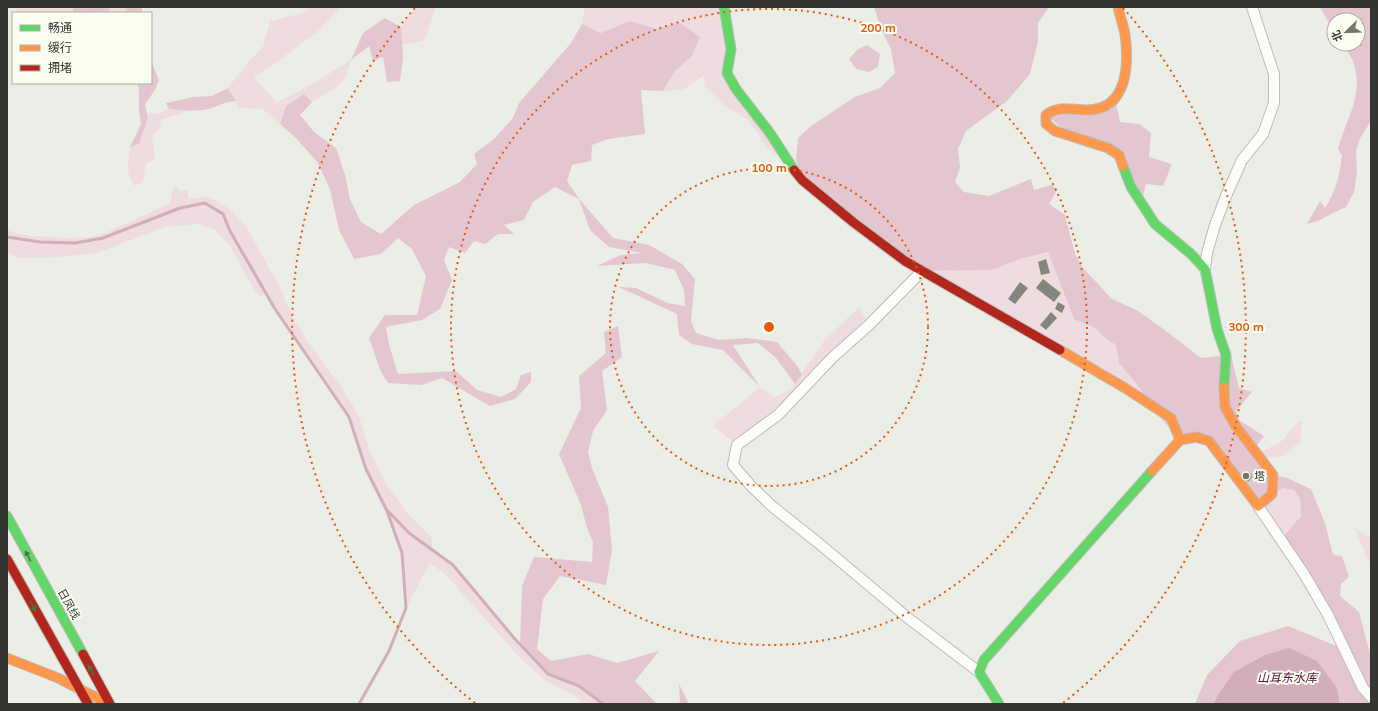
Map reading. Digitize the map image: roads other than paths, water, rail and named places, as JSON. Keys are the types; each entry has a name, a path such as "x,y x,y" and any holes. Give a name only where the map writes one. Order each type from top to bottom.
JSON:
{"main road":[{"path":"724,7 731,49 727,73 736,89 770,133 788,162 802,180 818,195 905,261 1126,388 1171,418 1180,440"},
{"path":"999,704 978,672 984,660 1180,440 1196,437 1209,441 1258,506 1272,494 1273,475 1235,425 1225,407 1224,386 1226,355 1217,329 1205,269 1192,254 1155,224 1131,188 1119,155 1108,148 1055,131 1046,124 1046,115 1052,110 1060,108 1087,110 1098,109 1108,105 1116,99 1124,79 1127,52 1126,37 1118,7"},
{"name":"日凤线","path":"7,516 109,704"},
{"path":"7,559 88,704"},
{"path":"7,658 58,678 109,704"}],"street":[{"path":"1205,269 1207,252 1226,196 1242,160 1263,134 1274,103 1274,74 1252,7"},
{"path":"922,271 869,325 833,357 778,415 737,445 733,465 751,486 773,507 908,618 978,672"},
{"path":"1258,506 1304,574 1328,615 1363,688 1371,697"}],"water":[{"name":"山耳东水库","path":"1289,648 1317,661 1337,688 1340,704 1213,704 1234,672 1265,655"}],"waterway":[{"path":"7,237 40,242 75,243 103,238 180,208 205,203 223,214 230,231 275,309 349,417 366,469 386,509 409,533 453,565 514,638 548,674 579,686 603,704"},
{"path":"359,704 389,651 406,608 402,553 387,511"}],"place":[{"name":"塔","path":"1246,476"}]}
